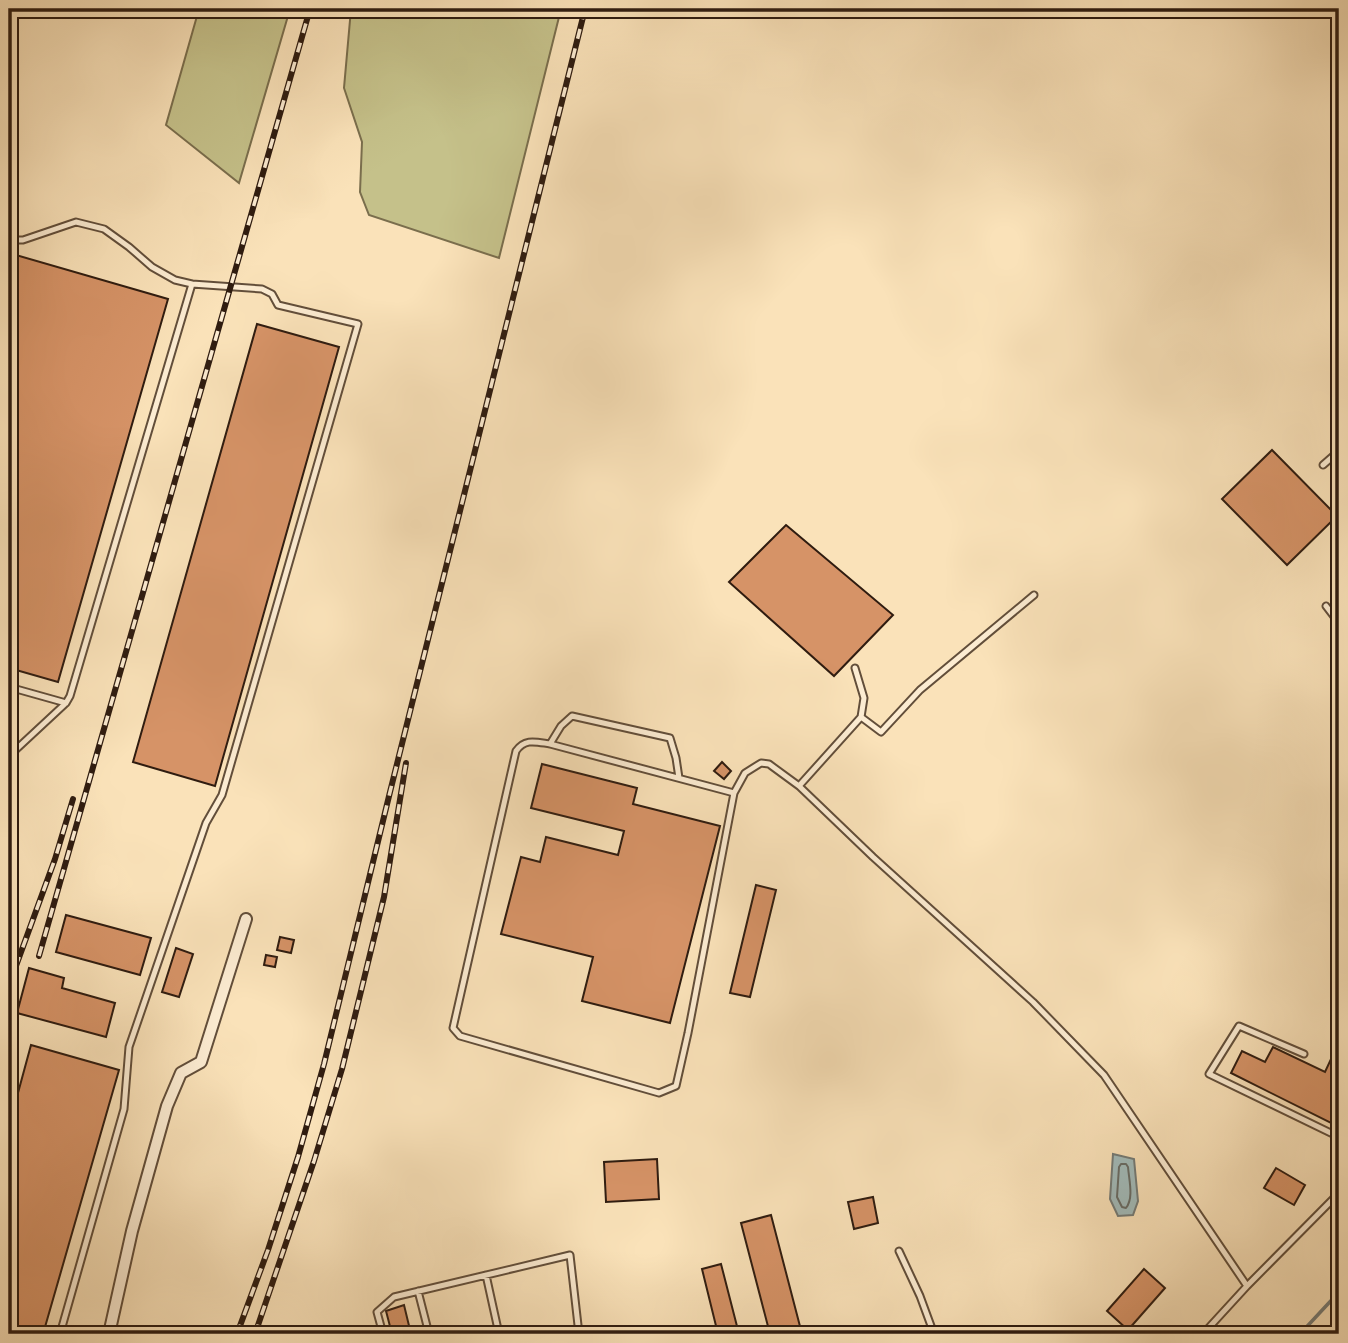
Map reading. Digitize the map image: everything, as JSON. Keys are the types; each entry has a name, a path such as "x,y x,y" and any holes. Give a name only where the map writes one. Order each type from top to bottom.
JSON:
{"street":[{"path":"109,1334 132,1231 167,1107 181,1073 201,1062 246,919"}],"lane":[{"path":"9,240 23,240 76,222 104,229 152,267 175,280 192,284 262,289 272,294 278,305 358,324 222,795 206,823 129,1048 124,1109 60,1334"},
{"path":"9,756 66,703 70,696 192,284"},
{"path":"1323,465 1339,451"},
{"path":"861,718 881,732 920,690 1034,595"},
{"path":"1326,606 1339,623"},
{"path":"799,786 861,718 864,698 855,668"},
{"path":"9,687 66,703"},
{"path":"550,744 561,726 572,716 670,737 678,778"},
{"path":"734,793 550,744 528,741 521,745 516,751 453,1028 460,1036 659,1093 676,1086 734,793 745,773 761,762 769,764 799,786 1033,1002 1104,1075 1247,1286"},
{"path":"1304,1054 1239,1026 1209,1074 1339,1137"},
{"path":"1203,1334 1339,1193"},
{"path":"899,1251 934,1334"},
{"path":"383,1334 377,1312 394,1297 570,1255 579,1334"},
{"path":"486,1275 499,1334"},
{"path":"418,1292 429,1334"}],"shaded area":[{"path":"199,9 290,9 239,183 166,125"},
{"path":"351,9 561,9 499,258 369,215 360,192 362,142 344,88"}],"water":[{"path":"1113,1154 1134,1159 1138,1201 1133,1215 1118,1216 1110,1199"}],"building":[{"path":"9,253 168,299 58,682 9,668"},
{"path":"257,324 339,347 215,786 133,762"},
{"path":"1272,450 1337,516 1287,565 1222,499"},
{"path":"786,525 893,615 834,676 729,582"},
{"path":"722,762 731,771 724,779 714,771"},
{"path":"542,764 637,788 633,804 720,826 670,1023 582,1001 593,957 501,934 521,857 540,862 546,837 618,855 624,831 531,808"},
{"path":"756,885 776,890 750,997 730,993"},
{"path":"66,915 151,938 140,975 56,952"},
{"path":"280,937 294,940 291,953 277,950"},
{"path":"176,948 193,954 179,997 162,992"},
{"path":"266,955 277,957 275,967 264,965"},
{"path":"29,968 64,978 62,988 115,1003 106,1037 17,1013"},
{"path":"1339,1042 1339,1127 1231,1073 1242,1051 1265,1062 1273,1047 1325,1072"},
{"path":"31,1045 119,1070 43,1334 9,1334 9,1126"},
{"path":"657,1159 659,1199 606,1202 604,1162"},
{"path":"1276,1168 1305,1185 1294,1205 1264,1188"},
{"path":"873,1197 878,1223 854,1229 848,1202"},
{"path":"771,1215 802,1334 770,1334 741,1223"},
{"path":"721,1264 739,1334 718,1334 702,1269"},
{"path":"1144,1269 1165,1288 1128,1330 1107,1311"},
{"path":"404,1305 411,1334 392,1334 386,1311"}],"waterway":[{"path":"1300,1334 1339,1292"}],"railway":[{"path":"39,956 310,9"},
{"path":"237,1334 298,1157 324,1064 585,9"},
{"path":"255,1334 342,1069 384,897 406,763"},
{"path":"9,985 55,859 73,799"}]}
